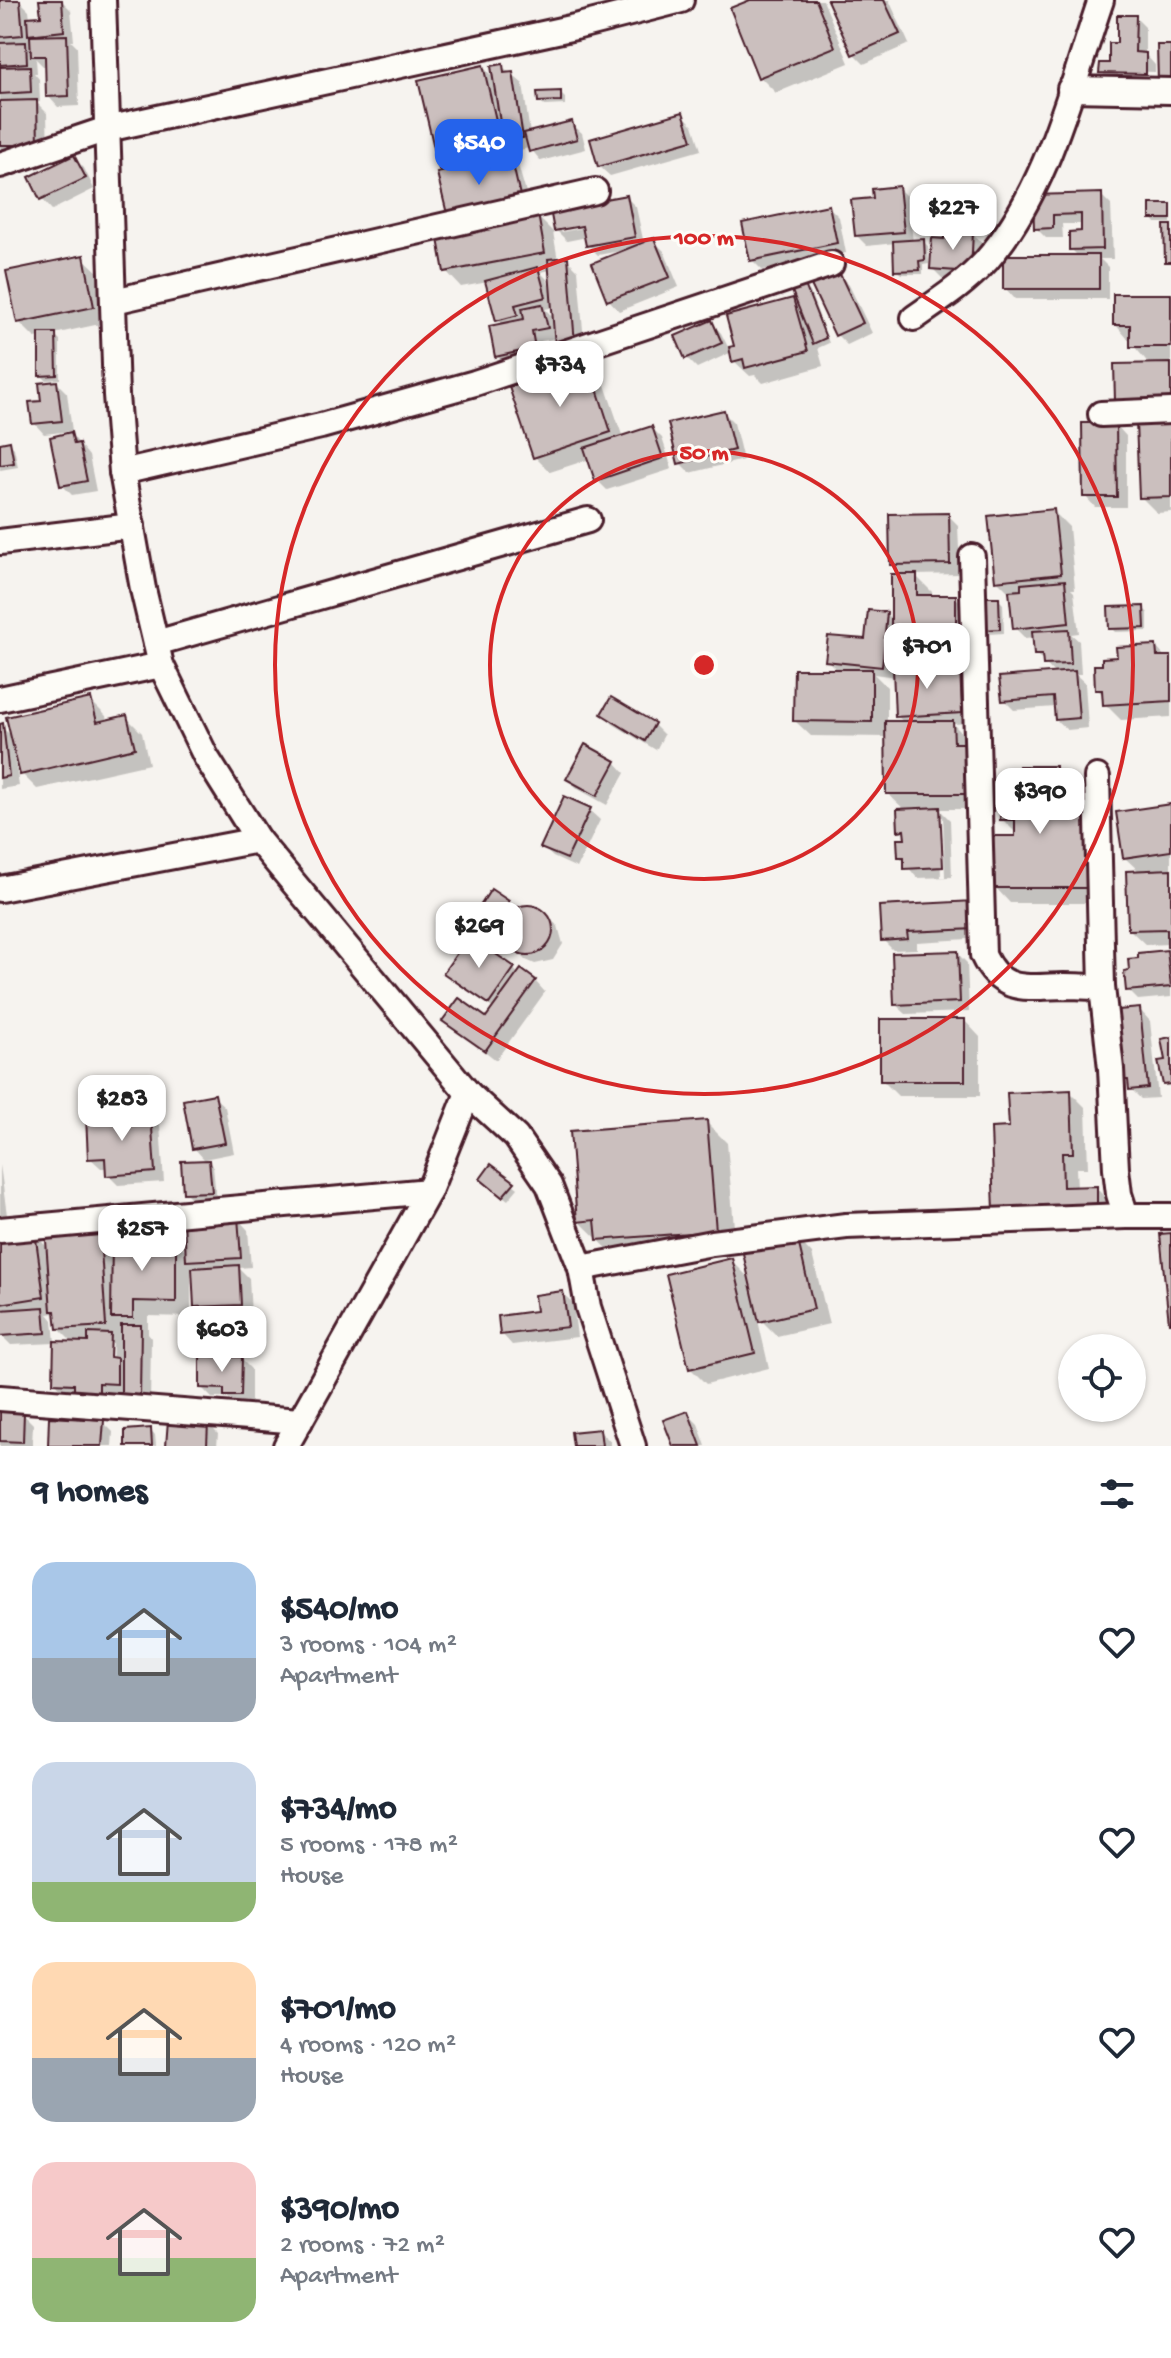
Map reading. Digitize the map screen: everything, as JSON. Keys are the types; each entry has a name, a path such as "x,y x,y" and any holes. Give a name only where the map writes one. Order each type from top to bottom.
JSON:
{"street":[{"path":"103,0 116,395 122,472 158,654 206,757 258,840 468,1093 516,1137 549,1185 581,1268 588,1307 633,1446"},
{"path":"0,165 107,129 575,27 681,0"},
{"path":"914,318 962,285 1005,237 1025,206 1045,164 1101,0"},
{"path":"1070,89 1171,91"},
{"path":"114,301 595,191"},
{"path":"122,472 321,426 475,383 831,264"},
{"path":"1101,414 1171,411"},
{"path":"0,699 158,654 588,520"},
{"path":"0,542 132,526"},
{"path":"972,557 983,955 989,968 1014,986 1102,987"},
{"path":"1097,777 1102,987 1111,1069 1116,1169 1126,1216"},
{"path":"0,889 258,840"},
{"path":"286,1446 429,1191 468,1093"},
{"path":"0,1230 429,1191"},
{"path":"581,1268 712,1243 846,1226 1171,1216"},
{"path":"0,1398 300,1421"}],"building":[{"path":"0,0 20,0 23,35 0,37"},
{"path":"39,0 62,0 64,31 28,35 27,17 41,16"},
{"path":"750,0 816,0 835,47 758,78 730,8"},
{"path":"827,0 884,0 900,34 852,55"},
{"path":"1117,15 1136,15 1135,52 1146,53 1146,74 1099,73 1100,63 1109,63 1109,43 1117,43"},
{"path":"67,35 69,96 46,97 45,56 31,56 30,36"},
{"path":"26,42 27,63 0,65 0,43"},
{"path":"1157,45 1171,45 1171,81 1158,81"},
{"path":"503,64 504,73 513,72 523,138 503,141 491,66"},
{"path":"483,65 504,154 439,169 418,80"},
{"path":"30,66 31,92 0,94 0,67"},
{"path":"561,91 561,101 538,102 537,92"},
{"path":"37,100 38,145 0,145 0,101"},
{"path":"683,112 692,140 598,167 590,139"},
{"path":"572,121 577,139 529,152 524,133"},
{"path":"74,155 86,178 40,200 29,177"},
{"path":"511,156 521,200 448,218 437,173"},
{"path":"899,186 904,232 855,236 851,200 873,198 872,189"},
{"path":"1102,193 1103,249 1069,250 1069,232 1081,231 1081,214 1053,215 1053,228 1034,229 1033,195"},
{"path":"627,195 635,237 586,246 582,226 554,231 550,209"},
{"path":"1150,204 1171,204 1171,219 1150,219"},
{"path":"829,205 837,243 750,261 742,223"},
{"path":"538,214 545,253 444,272 437,233"},
{"path":"1164,225 1171,225 1171,262 1165,262"},
{"path":"944,230 973,232 971,272 930,269 932,238 944,239"},
{"path":"654,238 670,277 607,301 592,263"},
{"path":"924,239 925,260 919,261 920,270 894,271 893,241"},
{"path":"84,255 94,307 17,323 6,271"},
{"path":"1003,255 1099,255 1099,289 1003,289"},
{"path":"568,257 575,344 555,346 548,259"},
{"path":"538,267 546,297 515,305 518,315 496,321 485,281"},
{"path":"839,272 863,323 835,336 811,285"},
{"path":"805,285 826,338 813,344 792,291"},
{"path":"1113,294 1171,294 1171,347 1130,347 1130,325 1113,325"},
{"path":"793,298 808,351 745,368 743,359 732,362 729,347 734,346 726,316"},
{"path":"542,304 548,328 532,331 535,348 495,357 489,326 524,319 522,308"},
{"path":"712,320 722,343 685,359 675,336"},
{"path":"39,333 56,333 57,375 39,376"},
{"path":"588,361 611,432 533,458 509,387"},
{"path":"1171,363 1171,400 1115,401 1114,364"},
{"path":"57,381 62,421 32,424 29,402 41,401 39,383"},
{"path":"724,410 734,450 678,464 668,423"},
{"path":"1171,421 1171,497 1139,498 1136,422"},
{"path":"1082,423 1116,423 1117,497 1083,497"},
{"path":"652,426 663,458 595,481 584,448"},
{"path":"71,432 74,444 79,443 87,481 60,486 50,437"},
{"path":"10,441 14,463 0,465 0,443"},
{"path":"1054,509 1061,574 995,581 988,516"},
{"path":"949,513 950,564 890,565 889,514"},
{"path":"891,574 917,574 917,595 956,595 956,656 891,656"},
{"path":"1065,580 1069,623 1013,629 1009,591 1021,590 1021,584"},
{"path":"981,597 999,597 1000,629 981,630"},
{"path":"1144,606 1145,628 1109,629 1108,607"},
{"path":"868,610 887,612 882,667 825,661 828,636 865,639"},
{"path":"1069,629 1071,664 1043,665 1042,655 1034,655 1032,631"},
{"path":"1156,645 1157,656 1171,656 1171,701 1103,705 1102,690 1095,690 1094,665 1102,665 1102,658 1117,657 1116,647"},
{"path":"960,665 962,713 895,717 893,668"},
{"path":"794,669 872,669 872,722 793,721"},
{"path":"1075,671 1079,718 1055,720 1053,697 1002,701 999,677"},
{"path":"611,697 655,723 645,741 601,714"},
{"path":"91,698 97,722 127,715 135,748 20,775 6,717"},
{"path":"885,721 953,721 954,743 970,743 970,794 886,794"},
{"path":"3,723 9,776 0,778 0,724"},
{"path":"585,744 616,761 597,796 566,779"},
{"path":"1019,766 1056,766 1056,786 1063,786 1062,809 1086,810 1086,888 993,888 993,836 1015,836 1015,820 1000,820 1001,792 1019,792"},
{"path":"564,796 591,808 567,859 540,848"},
{"path":"1171,804 1171,851 1123,858 1116,812"},
{"path":"940,807 943,867 904,869 904,857 898,857 897,839 905,839 904,830 898,831 897,809"},
{"path":"1171,869 1171,947 1167,947 1167,929 1128,930 1126,871"},
{"path":"491,889 509,901 484,939 466,928"},
{"path":"974,901 976,929 907,932 908,939 881,941 879,906"},
{"path":"528,905 546,912 553,930 546,948 528,955 510,948 503,930 510,912"},
{"path":"469,936 515,967 489,1004 443,973"},
{"path":"1167,950 1171,987 1126,991 1124,971 1129,970 1128,959 1138,958 1138,953"},
{"path":"958,951 960,1002 894,1005 892,953"},
{"path":"521,969 536,980 485,1051 442,1021 459,998 486,1017"},
{"path":"1140,1008 1148,1088 1129,1090 1128,1080 1125,1080 1118,1010"},
{"path":"880,1019 965,1019 965,1081 880,1081"},
{"path":"1171,1037 1171,1084 1163,1085 1158,1061 1165,1060 1161,1039"},
{"path":"1071,1090 1073,1153 1062,1153 1063,1187 1097,1186 1097,1207 994,1211 991,1128 1009,1127 1007,1093"},
{"path":"215,1094 225,1143 192,1149 183,1100"},
{"path":"151,1113 155,1172 106,1176 105,1158 88,1159 86,1116"},
{"path":"707,1120 716,1231 597,1240 595,1220 577,1222 570,1131"},
{"path":"209,1160 212,1192 183,1193 181,1161"},
{"path":"491,1164 515,1182 502,1197 480,1179"},
{"path":"238,1217 241,1258 186,1261 184,1221"},
{"path":"109,1222 110,1233 100,1234 106,1326 57,1329 55,1311 51,1311 45,1226"},
{"path":"35,1232 44,1297 0,1304 0,1237"},
{"path":"1171,1233 1171,1323 1169,1323 1160,1234"},
{"path":"797,1236 814,1309 759,1322 742,1249"},
{"path":"112,1238 176,1239 176,1302 133,1301 133,1318 111,1318"},
{"path":"732,1258 755,1353 689,1369 666,1274"},
{"path":"239,1265 241,1305 194,1307 192,1268"},
{"path":"563,1291 568,1327 500,1335 498,1316 536,1311 534,1295"},
{"path":"44,1307 46,1333 0,1336 0,1310"},
{"path":"121,1325 141,1325 140,1398 121,1397"},
{"path":"88,1333 111,1334 110,1357 117,1358 117,1384 99,1383 99,1394 74,1394 74,1384 53,1383 54,1341 88,1342"},
{"path":"200,1356 242,1357 241,1396 224,1396 224,1389 200,1388"},
{"path":"0,1411 24,1412 23,1442 0,1441"},
{"path":"688,1411 701,1446 673,1446 663,1420"},
{"path":"49,1417 104,1420 102,1446 48,1446"},
{"path":"168,1420 208,1422 207,1446 166,1446"},
{"path":"151,1428 152,1446 125,1446 125,1430"},
{"path":"600,1429 602,1446 573,1446 571,1432"}]}
